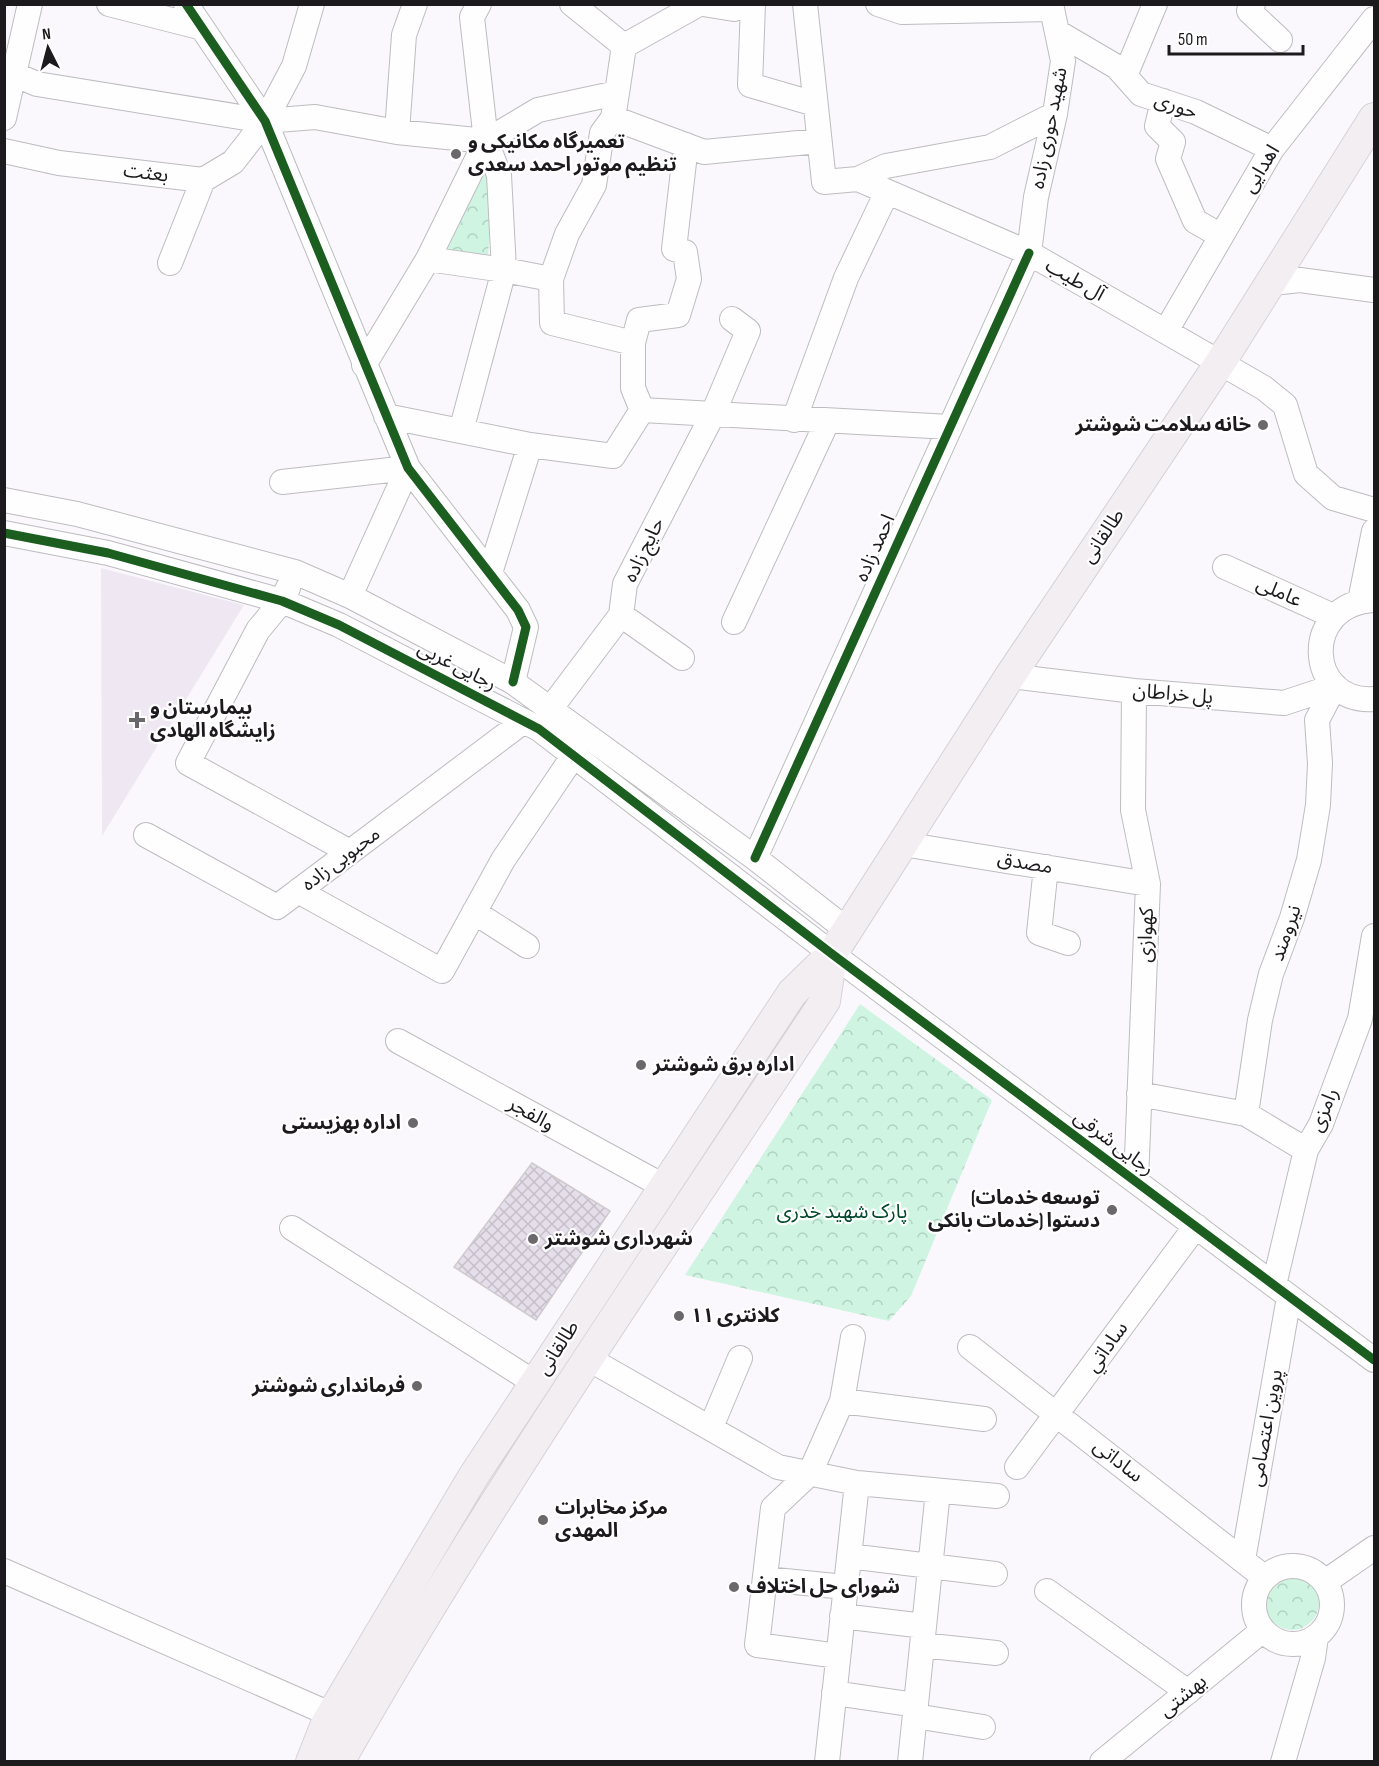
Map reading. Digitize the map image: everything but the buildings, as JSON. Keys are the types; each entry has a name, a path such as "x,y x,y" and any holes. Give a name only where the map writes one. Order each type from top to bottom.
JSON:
{"main road":[{"name":"طالقانی","path":"311,1761 332,1715 473,1477 792,993 840,942 1010,676 1220,363 1373,124"},
{"name":"طالقانی","path":"339,1761 404,1649 504,1489 825,1001 840,942"}],"street":[{"path":"4,118 9,71 30,4"},
{"path":"109,4 199,27"},
{"path":"186,4 199,27 265,121 408,468 518,610 526,627 513,682"},
{"path":"170,263 203,180 233,162 265,121 294,66 312,4"},
{"path":"397,132 404,35 416,4"},
{"path":"461,431 504,270 499,175 486,141 472,17 479,4"},
{"path":"572,4 624,46"},
{"path":"624,46 699,4"},
{"path":"704,4 734,9 745,4"},
{"path":"753,4 750,85 816,104"},
{"path":"805,4 824,182 858,179 886,166 990,147 1055,114"},
{"path":"878,4 902,12 1051,7"},
{"path":"1125,76 1155,4"},
{"path":"1253,4 1249,11 1280,40"},
{"name":"شهید حوری زاده","path":"1029,253 1036,197 1055,114 1063,61 1059,33 1051,7"},
{"name":"اهدایی","path":"1166,332 1272,148 1374,19"},
{"name":"حوری","path":"1059,33 1117,67 1141,94 1196,111 1272,148"},
{"path":"624,46 613,118 602,133 594,185 567,234 551,279 552,323 633,343"},
{"path":"9,71 37,84 265,121 315,117 397,132 486,141"},
{"path":"364,365 428,259 486,141 538,110 617,93"},
{"path":"1163,101 1157,126 1173,142 1168,159 1195,221 1221,236"},
{"path":"613,118 704,152 819,141"},
{"path":"642,410 633,388 633,343 639,320 678,315 690,279 685,252 674,249 686,145"},
{"name":"بعثت","path":"4,151 58,163 203,180"},
{"name":"آل طیب","path":"858,179 886,194 1029,253 1264,388 1285,405 1306,474 1334,498 1374,510"},
{"path":"794,420 846,278 886,194"},
{"name":"احمد زاده","path":"755,858 1029,253"},
{"path":"428,259 551,279"},
{"path":"1272,283 1299,280 1374,290"},
{"name":"حایج زاده","path":"551,708 621,615 626,584 712,416 748,331 732,319"},
{"path":"386,416 530,445 613,456 642,410"},
{"path":"642,410 712,416 950,427"},
{"path":"734,622 827,422"},
{"path":"490,573 530,445"},
{"path":"282,482 408,468"},
{"path":"350,596 408,468"},
{"name":"رجایی غربی","path":"4,500 77,514 295,572 350,596 513,682 755,858 840,942"},
{"path":"1374,531 1367,601 1345,606 1333,616 1325,629 1320,651 1326,674 1335,686 1349,696 1374,699"},
{"name":"رجایی غربی","path":"4,533 108,554 282,601 339,625 539,729 840,942"},
{"name":"عاملی","path":"1225,567 1333,616"},
{"path":"295,572 282,601 258,630 188,763 350,852"},
{"path":"621,615 682,658"},
{"name":"پل خراطان","path":"1010,676 1134,691 1284,703 1335,686"},
{"name":"نیرومند","path":"1246,1114 1260,1020 1271,974 1292,918 1309,860 1318,805 1320,763 1317,720 1335,686"},
{"name":"کهوازی","path":"1134,691 1133,810 1148,884 1136,1181"},
{"name":"محبوبی زاده","path":"146,835 277,907 524,721"},
{"path":"298,891 442,971 503,860 574,755"},
{"name":"مصدق","path":"903,843 1148,884"},
{"path":"1046,867 1039,933 1068,943"},
{"path":"474,912 526,946"},
{"name":"رامزی","path":"1281,1291 1306,1149 1321,1124 1367,1021 1374,936"},
{"name":"رجایی شرقی","path":"840,942 1136,1181 1374,1360"},
{"name":"والفجر","path":"398,1041 665,1187"},
{"path":"1139,1094 1246,1114 1306,1149"},
{"name":"ساداتي","path":"1017,1467 1196,1226"},
{"path":"292,1228 535,1383"},
{"name":"پروین اعتصامی","path":"1243,1560 1281,1291"},
{"path":"838,1656 757,1645 773,1508 810,1473 842,1401 854,1337"},
{"name":"ساداتی","path":"970,1347 1264,1576"},
{"path":"711,1427 740,1358"},
{"path":"589,1359 778,1467 857,1483 997,1496"},
{"path":"842,1401 984,1419"},
{"path":"827,1761 857,1483"},
{"path":"910,1761 938,1491"},
{"path":"849,1556 995,1574"},
{"path":"1325,1582 1370,1558"},
{"path":"1282,1761 1313,1658 1316,1637 1331,1616 1333,1603 1325,1582 1313,1570 1301,1566 1281,1567 1264,1576 1253,1600 1254,1613 1263,1630 1278,1642 1291,1644 1316,1637"},
{"path":"4,1571 332,1715"},
{"path":"765,1579 845,1587"},
{"path":"1047,1591 1188,1692"},
{"path":"842,1616 996,1653"},
{"name":"بهشتی","path":"1102,1761 1263,1630"},
{"path":"834,1693 983,1727"}],"shaded area":[{"name":"بیمارستان و زایشگاه الهادی","path":"101,568 244,605 102,836"}],"green space":[{"path":"479,171 488,172 492,186 488,260 444,252"},
{"name":"پارک شهید خدری","path":"860,1004 992,1100 911,1296 889,1321 685,1275"},
{"path":"1292,1576 1302,1578 1311,1584 1317,1593 1319,1603 1317,1613 1311,1622 1302,1628 1292,1630 1282,1628 1273,1622 1267,1613 1265,1603 1267,1593 1273,1584 1282,1578"}],"cycle path":[{"path":"186,4 265,121 408,468 518,610 526,627 513,682"},
{"path":"755,858 1029,253"},
{"path":"4,533 108,553 282,601 339,625 539,729 832,954 1374,1360"}],"place":[{"name":"تعمیرگاه مکانیکی و تنظیم موتور احمد سعدی","path":"456,154"},
{"name":"خانه سلامت شوشتر","path":"1263,425"},
{"name":"بیمارستان و زایشگاه الهادی","path":"137,720"},
{"name":"اداره برق شوشتر","path":"641,1065"},
{"name":"اداره بهزیستی","path":"413,1123"},
{"name":"(توسعه خدمات دستوا (خدمات بانکی","path":"1112,1210"},
{"name":"شهرداری شوشتر","path":"533,1239"},
{"name":"کلانتری ۱۱","path":"679,1316"},
{"name":"فرمانداری شوشتر","path":"417,1386"},
{"name":"مرکز مخابرات المهدی","path":"543,1520"},
{"name":"شورای حل اختلاف","path":"734,1587"}]}
